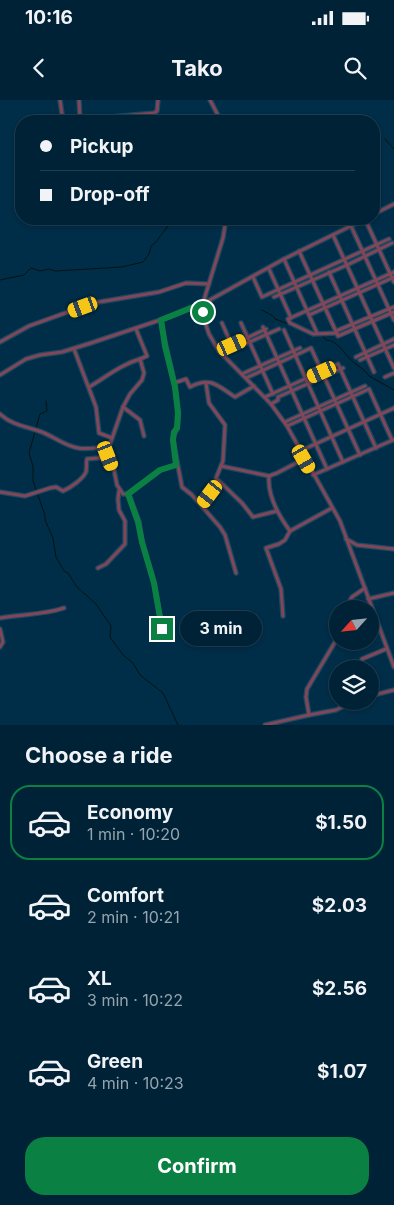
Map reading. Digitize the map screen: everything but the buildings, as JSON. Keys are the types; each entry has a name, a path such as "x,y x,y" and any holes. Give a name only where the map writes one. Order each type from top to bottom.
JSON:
{"street":[{"path":"60,100 62,115"},
{"path":"79,100 80,115"},
{"path":"129,115 154,113 157,111 158,100"},
{"path":"210,100 218,115"},
{"path":"380,211 394,204"},
{"path":"224,225 203,303 205,322 209,334 219,351 271,404 287,426 340,521 386,650 394,667"},
{"path":"368,225 392,273 393,279 377,283"},
{"path":"0,375 26,359 74,349 161,320 203,303 299,251 351,226 394,320"},
{"path":"333,235 394,368"},
{"path":"253,277 262,297 313,280 379,250 391,241 377,245 296,285"},
{"path":"299,251 338,336 354,326 391,311 394,306"},
{"path":"284,259 318,333"},
{"path":"269,268 291,318"},
{"path":"327,269 374,372"},
{"path":"309,315 377,283 392,273"},
{"path":"0,342 34,324 93,303 159,292 186,283 209,284"},
{"path":"274,296 279,292"},
{"path":"325,306 288,319 290,323 313,334 337,332"},
{"path":"161,320 174,382 178,413 177,428 174,432 173,440 176,465 182,487 192,495 220,527 225,535 236,573"},
{"path":"241,323 273,394"},
{"path":"222,324 234,349"},
{"path":"89,387 111,371 147,356 136,328"},
{"path":"219,351 265,330 279,329"},
{"path":"222,354 250,342 265,330"},
{"path":"265,330 327,469"},
{"path":"284,330 343,462"},
{"path":"356,357 394,340"},
{"path":"360,360 394,345"},
{"path":"242,374 300,348"},
{"path":"246,378 311,348 360,455"},
{"path":"74,349 96,407 100,433 112,438"},
{"path":"98,568 106,564 125,544 125,522 120,510 119,490 108,456 109,447 123,407 130,394 142,380 144,373 140,359"},
{"path":"265,398 338,364 342,368 376,448"},
{"path":"271,404 278,400 278,397 342,368"},
{"path":"385,377 394,373"},
{"path":"174,382 186,379 190,387 206,383 221,386 235,397 254,386"},
{"path":"206,383 209,402 225,425 221,466 216,478 242,503 253,517 277,511"},
{"path":"287,426 337,404 365,386"},
{"path":"284,422 335,400 369,389 393,440 313,475"},
{"path":"123,407 140,420 144,436"},
{"path":"300,451 394,408"},
{"path":"0,414 18,426 36,430 75,447 89,449 109,447"},
{"path":"0,492 25,496 56,487 63,491 74,486 86,472 87,459 108,456"},
{"path":"221,466 269,476 304,459"},
{"path":"119,490 123,494 128,494 160,470 176,465"},
{"path":"269,476 277,511 290,531"},
{"path":"202,506 219,481"},
{"path":"128,494 138,522 154,583 162,629"},
{"path":"283,616 281,589 266,548 285,540 290,531 332,508"},
{"path":"346,538 357,545 394,549"},
{"path":"350,600 365,588"},
{"path":"368,599 394,592"},
{"path":"0,618 47,613 64,608"},
{"path":"0,629 2,642 0,647"},
{"path":"309,714 306,697 307,689 330,650"},
{"path":"362,660 386,650"},
{"path":"379,694 394,690"},
{"path":"266,725 309,714 336,710"}],"waterway":[{"path":"385,139 394,149"},
{"path":"0,280 24,275 31,268 40,271 49,269 55,271 122,267 143,262 149,254 151,246 169,225"},
{"path":"262,310 275,319 294,326"},
{"path":"322,335 326,340 337,344 369,376 394,390"},
{"path":"46,401 47,411 40,414 29,453 33,466 33,481 45,520 53,538 56,557 77,587 96,604 111,626 110,637 123,655 133,663 140,675 163,693 178,725"}],"route":[{"path":"162,629 154,583 138,522 128,494 160,470 176,465 173,440 174,432 177,428 178,413 175,387 161,320 203,303 203,312"}]}
